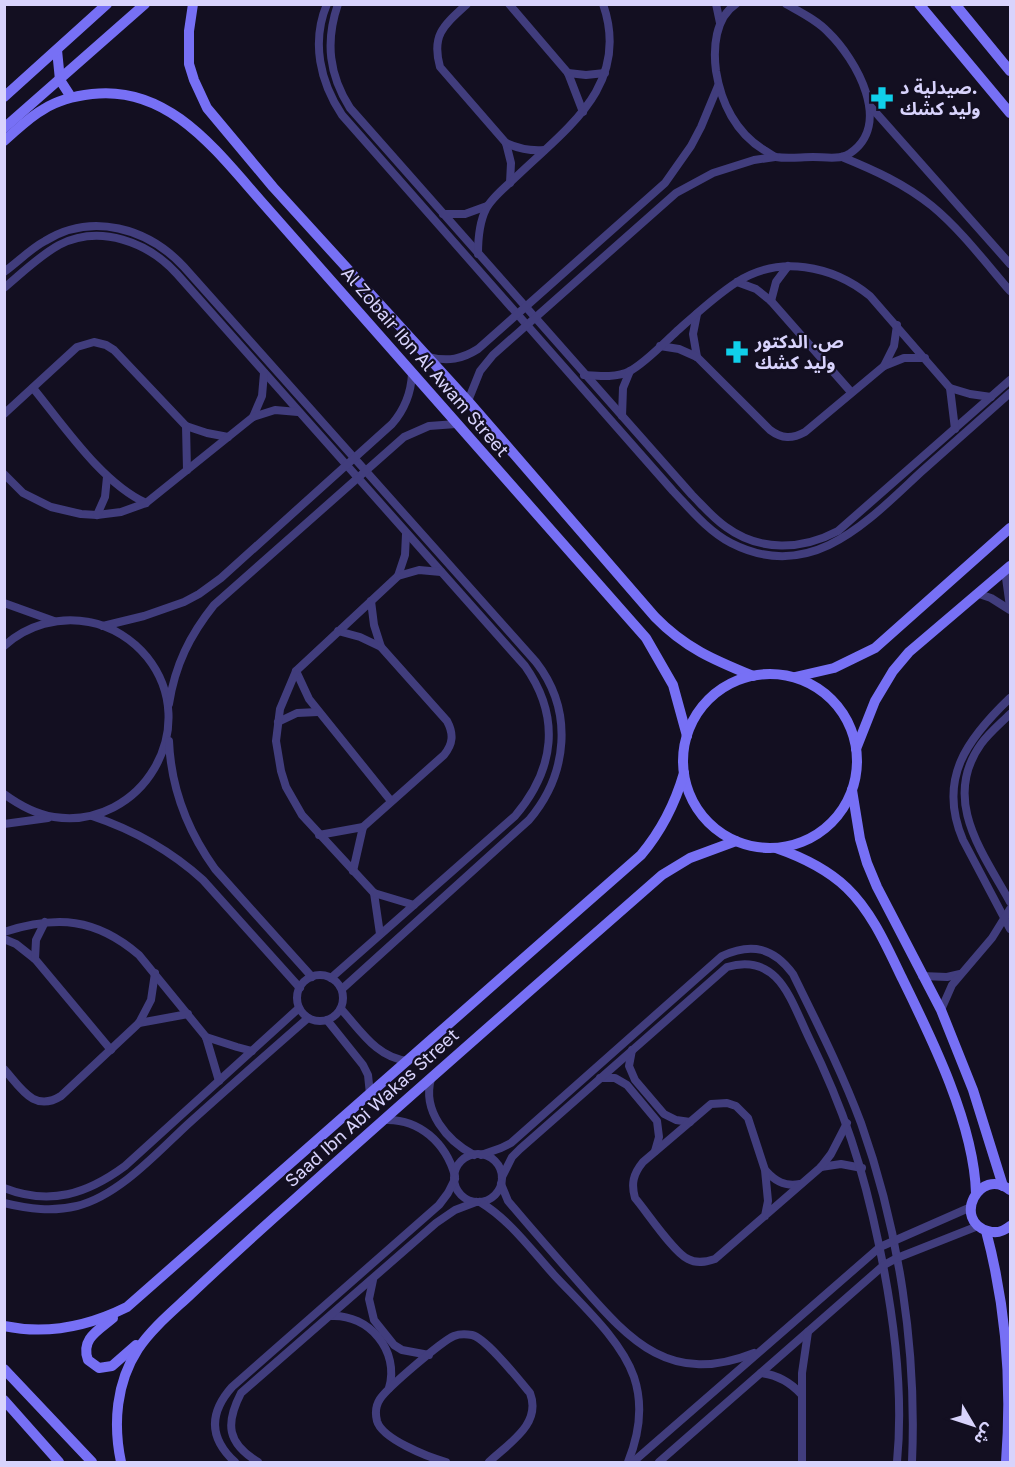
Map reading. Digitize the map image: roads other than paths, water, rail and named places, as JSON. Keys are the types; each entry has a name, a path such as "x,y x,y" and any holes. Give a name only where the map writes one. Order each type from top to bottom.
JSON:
{"street":[{"path":"4,97 107,4"},
{"path":"4,141 60,80 145,4"},
{"name":"Al Zobair Ibn Al Awam Street","path":"193,4 189,31 189,64 200,96 214,117 273,187 468,401 669,632 701,654 753,676"},
{"path":"327,4 320,26 322,72 333,102 342,115 707,527 723,539 741,548 767,555 793,556 832,545 855,531 1011,393"},
{"path":"338,4 333,19 330,47 335,79 350,108 584,375 716,519 739,536 773,545 804,544 838,531 1011,380"},
{"path":"467,4 440,33 436,54 440,67 506,143 511,163 510,183"},
{"path":"509,4 567,73 583,112"},
{"path":"478,254 479,229 487,206 583,112 596,93 605,72 609,40 608,23 603,4"},
{"path":"716,4 720,23"},
{"path":"736,4 725,14 720,23 715,65 718,86 723,100 738,125 758,146 775,156"},
{"path":"786,4 826,30 838,42 856,71 870,106 1011,264"},
{"path":"919,4 1011,113"},
{"path":"955,4 1011,71"},
{"path":"57,50 60,80 71,97"},
{"path":"567,73 586,75 605,72"},
{"path":"428,357 447,360 467,356 478,349 665,183 696,137 718,86"},
{"name":"Al Zobair Ibn Al Awam Street","path":"22,120 71,97 97,93 125,95 151,102 164,107 187,122 260,200 646,638 673,685 687,736"},
{"path":"842,157 856,148 865,136 870,121 870,106"},
{"path":"4,129 22,120"},
{"path":"366,143 375,136"},
{"path":"506,143 525,149 544,150"},
{"path":"468,401 474,381 486,363 676,193 723,169 754,160 775,156 842,157 898,183 932,206 948,221 1011,291"},
{"path":"260,200 273,187"},
{"path":"443,214 465,213 487,206"},
{"path":"4,272 46,240 75,229 105,226 128,230 149,238 173,256 545,674 554,693 561,714 562,743 558,771 539,809 342,989"},
{"path":"4,288 29,266 60,244 74,240 102,236 136,244 153,253 168,265 525,666 540,690 548,717 549,745 545,765 528,801 514,816 331,978"},
{"path":"22,258 29,266"},
{"path":"584,375 612,375 630,370 737,282 762,271 788,266 818,269 845,279 870,296 897,325 950,388 955,429"},
{"path":"771,301 776,282 788,266"},
{"path":"737,282 756,289 771,301 852,392"},
{"path":"697,357 693,334 698,312"},
{"path":"884,366 894,346 897,325"},
{"path":"4,414 77,347 85,343 100,343 114,350 186,426 228,437"},
{"path":"660,346 679,349 697,357 770,430 786,438 796,437 804,432 884,366 904,358 925,358"},
{"path":"622,416 623,388 630,370"},
{"path":"254,417 262,396 264,373"},
{"path":"103,626 144,616 184,602 221,578 400,416 409,396 412,374"},
{"path":"33,388 107,477 126,492 147,503"},
{"path":"950,388 991,397"},
{"path":"4,474 23,493 36,501 66,512 97,515 121,512 147,503 254,417 275,410 298,412"},
{"path":"168,708 178,663 188,642 207,614 231,589 394,445 417,430 436,425 456,424"},
{"path":"186,426 187,470"},
{"path":"926,454 932,462"},
{"path":"515,490 532,476"},
{"path":"97,515 105,497 107,477"},
{"path":"793,677 834,668 875,648 1011,528"},
{"path":"398,576 405,555 406,533"},
{"path":"856,749 875,701 893,671 909,652 1008,568"},
{"path":"1008,568 1011,608"},
{"path":"414,905 374,893 302,815 286,787 276,741 284,696 296,672 398,576 419,570 441,572"},
{"path":"979,594 1011,608"},
{"path":"320,835 363,827 449,749 452,734 447,721 381,647 374,625 371,601"},
{"path":"4,603 55,621"},
{"path":"4,646 33,627 55,621 79,621 103,626 123,635 140,649 154,666 164,687 168,708 172,772 188,823 202,852 312,977"},
{"path":"338,631 381,647"},
{"path":"296,672 305,693 318,712 391,801"},
{"path":"774,674 793,677 812,685 842,712 851,730 856,749 856,770 852,789 843,808 814,836 795,844 776,848 755,847 736,841 717,830 701,814 690,794 684,773 683,754 687,736 694,718 705,703 719,690 735,681 774,674"},
{"path":"1011,699 989,718 966,750 957,769 953,798 963,840 1011,929"},
{"path":"278,722 297,713 318,712"},
{"path":"1011,714 988,735 973,757 964,795 966,815 972,834 1011,902"},
{"path":"4,824 52,817 92,816 115,807 135,794 151,775 163,753 168,729"},
{"name":"Saad Ibn Abi Wakas Street","path":"4,1326 58,1329 104,1318 127,1307 642,855 672,808 684,773"},
{"path":"852,789 860,839 867,863 940,1010 973,1090 1008,1188 989,1185 976,1193"},
{"path":"4,794 27,809 52,817"},
{"path":"92,816 143,837 189,867 300,988"},
{"path":"353,870 363,827"},
{"name":"Saad Ibn Abi Wakas Street","path":"121,1462 117,1439 120,1393 132,1361 150,1332 382,1120 662,875 690,858 736,841"},
{"path":"776,848 807,860 835,878 861,904 892,958 934,1044 971,1147 976,1170 976,1193 971,1207 972,1217 982,1228 997,1277 1006,1345 1008,1404 1006,1462"},
{"path":"374,893 380,934"},
{"path":"940,1010 948,991 987,944 1011,909"},
{"path":"4,932 45,922 74,922 102,930 128,945 155,974 206,1037 219,1081"},
{"path":"34,959 36,940 45,922"},
{"path":"4,939 16,944 34,959 111,1050"},
{"path":"235,1462 224,1452 217,1440 215,1418 222,1398 232,1387 440,1205 463,1160 511,1143 722,956 735,950 748,948 774,955 785,963 793,974 853,1103 879,1180 897,1258 911,1374 912,1462"},
{"path":"258,1462 243,1453 235,1443 231,1431 231,1418 241,1393 445,1216 496,1194 506,1167 520,1149 727,966 748,963 768,970 783,986 824,1069 847,1123 862,1168 884,1265 897,1356 899,1402 897,1462"},
{"path":"4,1069 33,1100 42,1103 61,1096 139,1023 151,1000 155,974"},
{"path":"922,976 941,977 960,974"},
{"path":"318,975 331,978 342,989 341,1009 327,1020 308,1018 297,1002 304,981 318,975"},
{"path":"671,1001 678,1010"},
{"path":"4,1188 16,1192 58,1196 93,1187 125,1166 300,1008"},
{"path":"341,1009 378,1050 388,1056 408,1061"},
{"path":"139,1023 188,1014"},
{"path":"4,1203 54,1210 78,1206 108,1192 147,1161 308,1018"},
{"path":"327,1020 363,1065 368,1075 370,1094"},
{"path":"206,1037 252,1051"},
{"path":"632,1050 629,1066 631,1073 649,1096 664,1114 676,1120 690,1122"},
{"path":"432,1076 429,1099 431,1110 437,1120 456,1142 478,1155 493,1160 501,1171 503,1193 514,1208 621,1329 645,1348 672,1360 702,1364 732,1361 760,1351"},
{"path":"600,1078 615,1078 627,1084 657,1121 659,1129 655,1152"},
{"path":"642,1102 649,1096"},
{"path":"765,1216 768,1201 765,1170 748,1118 736,1106 728,1103 711,1104 636,1170 633,1179 635,1198 681,1255 697,1262 715,1259 765,1216 802,1184 820,1167 831,1154 847,1123"},
{"path":"382,1120 406,1121 426,1131 444,1152 456,1186 464,1197 478,1202 506,1222 604,1331 628,1364 634,1378 640,1408 636,1439 628,1462"},
{"path":"820,1167 841,1164 862,1168"},
{"path":"765,1170 781,1183 792,1186 802,1184"},
{"path":"633,1462 880,1247 971,1207"},
{"path":"659,1462 884,1265 897,1258 982,1228 1001,1232 1011,1226"},
{"path":"374,1279 370,1288 370,1310 374,1320 394,1345 402,1350 429,1355"},
{"path":"127,1307 88,1340 85,1353 88,1360 99,1368 112,1366 150,1332"},
{"path":"331,1316 359,1321 367,1326 377,1338 387,1351 390,1360 391,1380 388,1390"},
{"path":"377,1338 384,1332"},
{"path":"802,1462 801,1394 808,1332"},
{"path":"446,1462 436,1461 388,1436 377,1422 377,1404 388,1390 454,1336 472,1335 481,1338 530,1393 534,1410 528,1426 489,1462"},
{"path":"4,1369 92,1462"},
{"path":"761,1373 779,1377 801,1394"},
{"path":"4,1400 59,1462"},
{"path":"662,1437 673,1450"}],"place":[{"name":"صيدلية د. وليد كشك","path":"882,98"},
{"name":"ص. الدكتور وليد كشك","path":"737,352"}]}
